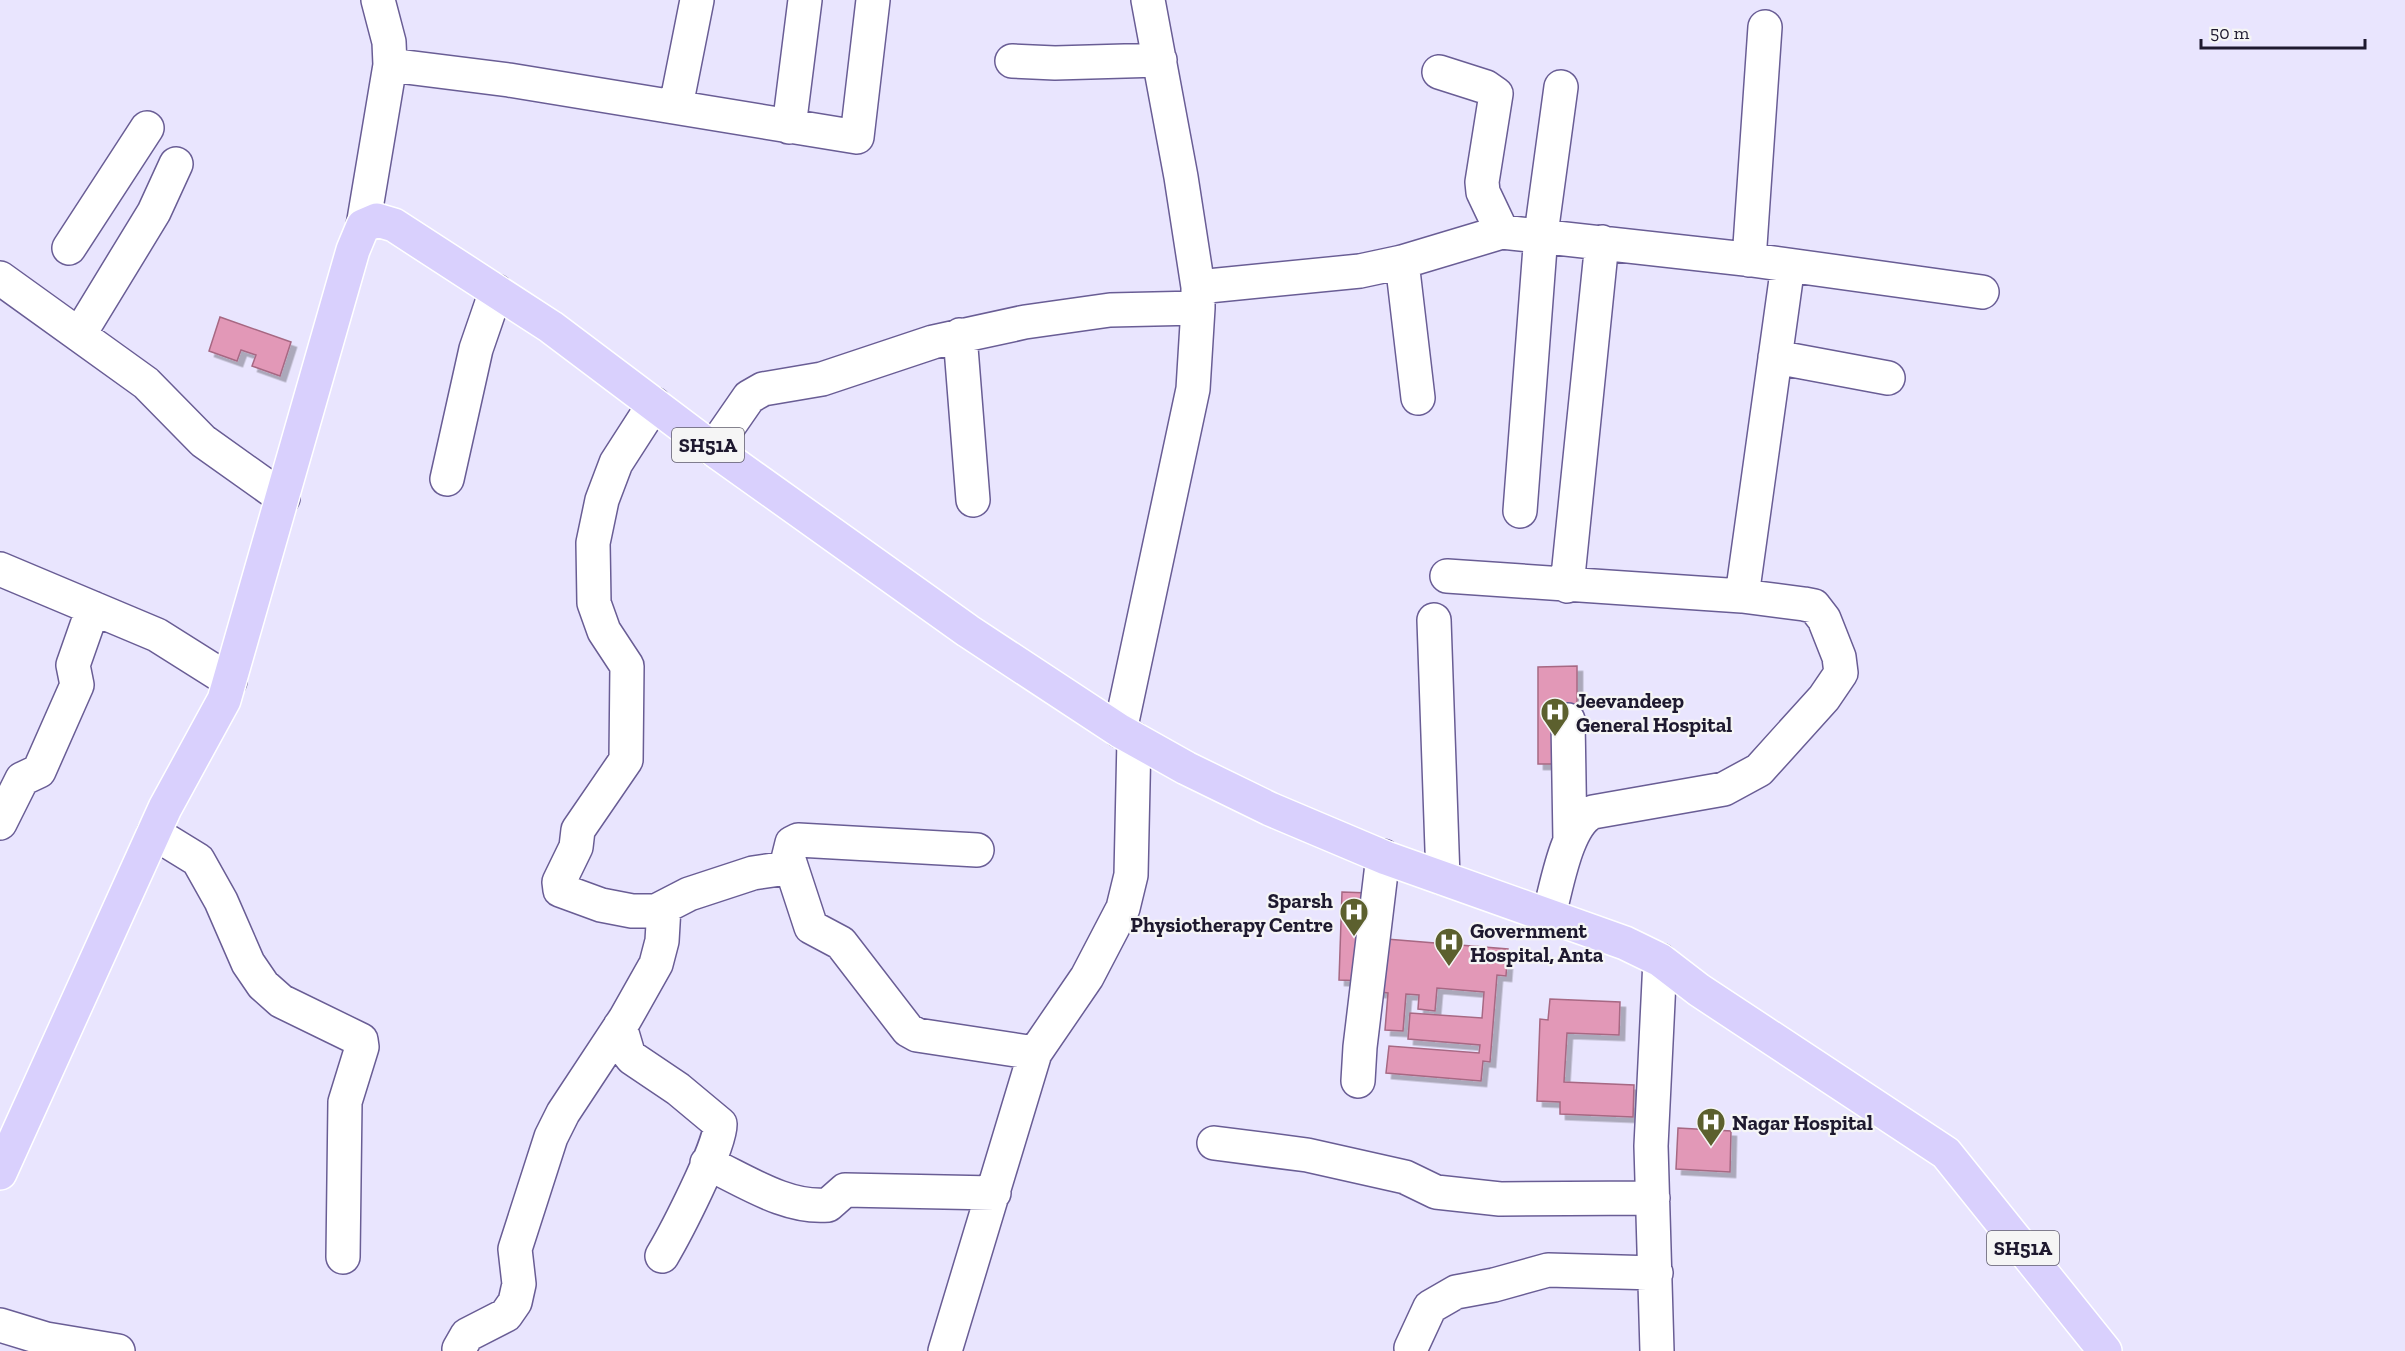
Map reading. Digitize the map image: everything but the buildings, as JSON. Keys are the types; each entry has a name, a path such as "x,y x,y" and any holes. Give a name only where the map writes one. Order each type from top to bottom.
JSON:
{"main road":[{"name":"SH51A","path":"363,226 377,220 389,222 551,327 713,449 968,631 1127,735 1236,793 1383,856 1592,930 1660,960 1699,990 1946,1153 2103,1347"},
{"path":"4,1153 174,790 219,712 230,681 353,250 363,226"}],"street":[{"path":"363,226 390,65 389,42 378,0"},
{"path":"676,106 697,0"},
{"path":"789,127 805,0"},
{"path":"390,65 676,106 789,127 858,135 873,0"},
{"path":"945,1351 1035,1053 1087,977 1123,908 1131,875 1127,735 1193,389 1198,298 1160,60 1148,0"},
{"path":"1749,260 1766,27"},
{"path":"1012,61 1054,63 1160,60"},
{"path":"1439,72 1486,87 1496,94 1482,182 1483,192 1502,232"},
{"path":"1520,511 1541,234 1561,87"},
{"path":"69,248 147,128"},
{"path":"79,335 150,218 176,164"},
{"path":"106,193 150,218"},
{"path":"713,449 756,391 838,375 910,349 960,335 1066,315 1138,309 1402,262 1502,232 1541,234 1749,260 1982,292"},
{"path":"1567,586 1602,242"},
{"path":"1402,262 1418,398"},
{"path":"1742,596 1788,265"},
{"path":"0,278 155,391 203,441 283,498"},
{"path":"447,480 476,349 496,291"},
{"path":"960,335 973,500"},
{"path":"1775,357 1888,378"},
{"path":"654,404 616,463 602,500 593,543 592,593 596,612 604,631 627,666 626,760 578,830 576,847 559,885 563,892 601,905 632,911 656,911 671,901 689,894 753,873 780,869 789,860"},
{"path":"0,569 157,635 230,681"},
{"path":"1447,576 1567,586 1742,596 1804,604 1819,610 1842,666 1839,677 1785,742 1749,778 1724,789 1593,812 1581,821 1570,841 1549,915"},
{"path":"0,823 22,779 39,771 77,685 74,665 93,608"},
{"path":"1434,620 1443,878"},
{"path":"1569,720 1570,841"},
{"path":"154,833 188,851 198,860 221,901 248,963 262,985 281,1000 361,1040 362,1047 345,1102 343,1257"},
{"path":"977,850 798,840 791,845 789,860 811,927 841,943 908,1030 917,1035 1035,1053"},
{"path":"1358,1081 1383,856"},
{"path":"459,1349 467,1335 506,1315 515,1302 519,1284 515,1250 551,1137 562,1113 620,1026 656,964 661,949 664,907"},
{"path":"1657,1351 1652,1121 1660,960"},
{"path":"620,1026 632,1058 678,1089 717,1120 720,1131 662,1256"},
{"path":"1214,1143 1307,1155 1405,1177 1436,1192 1500,1199 1653,1197"},
{"path":"707,1163 785,1200 815,1205 828,1205 845,1190 994,1193"},
{"path":"1411,1348 1430,1307 1456,1292 1494,1285 1548,1270 1656,1273"},
{"path":"0,1325 46,1339 118,1351"}],"place":[{"name":"Jeevandeep General Hospital","path":"1555,738"},
{"name":"Sparsh Physiotherapy Centre","path":"1354,938"},
{"name":"Government Hospital, Anta","path":"1449,968"},
{"name":"Nagar Hospital","path":"1711,1148"}]}
